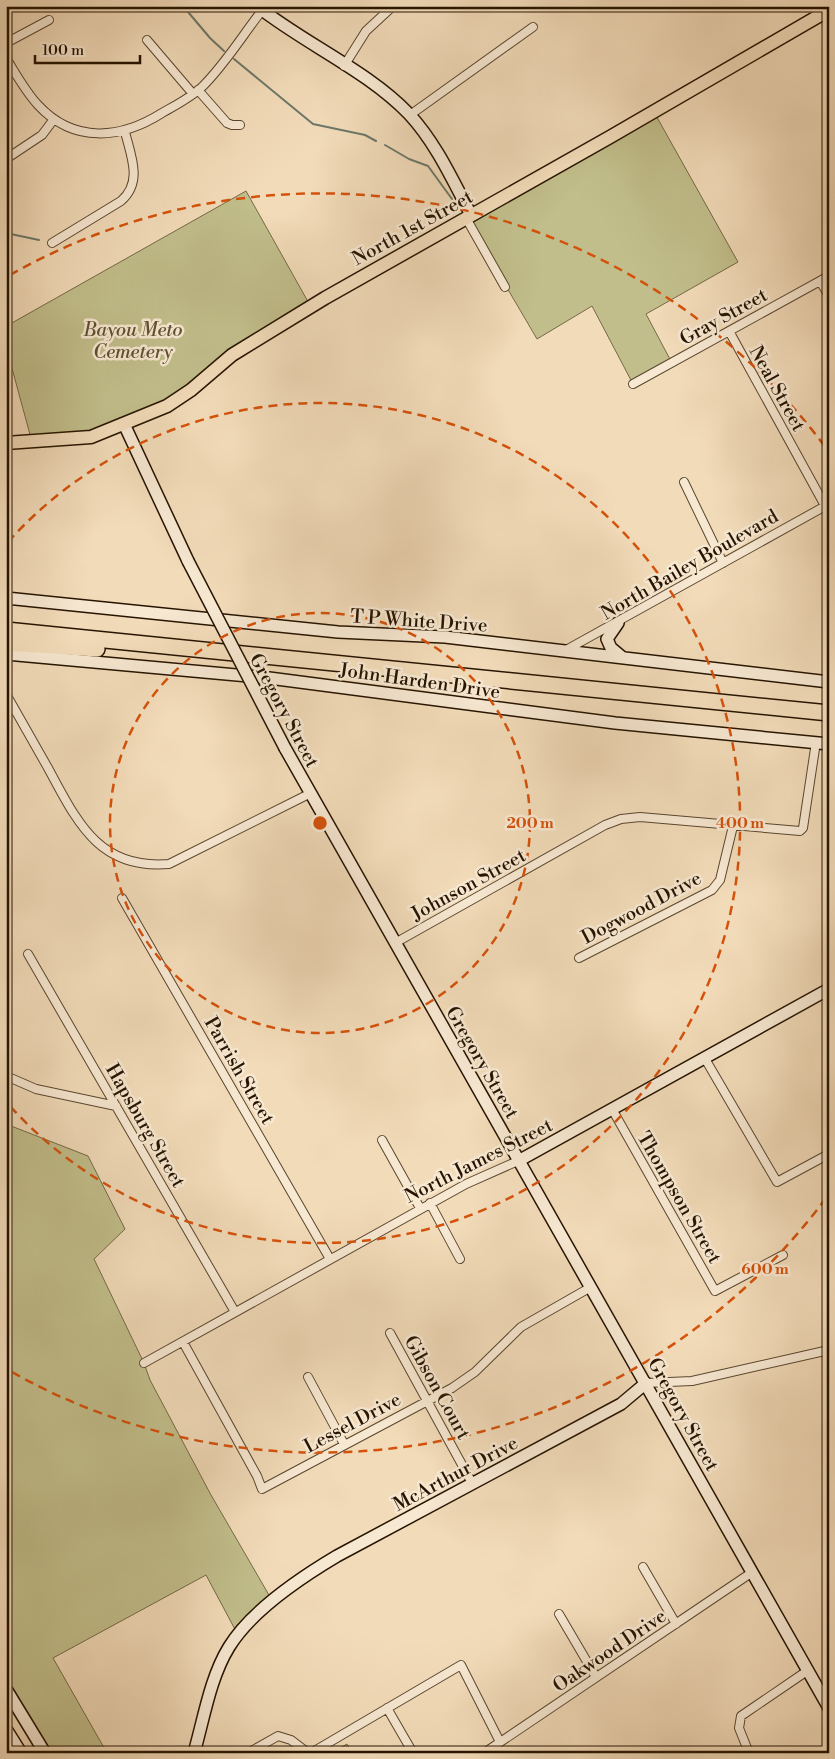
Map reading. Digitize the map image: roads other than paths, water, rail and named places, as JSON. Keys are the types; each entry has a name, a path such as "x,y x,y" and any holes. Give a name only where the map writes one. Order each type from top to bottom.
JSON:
{"highway":[{"path":"6,630 829,713"},
{"path":"6,643 119,650 661,702 829,721"}],"main road":[{"name":"North 1st Street","path":"6,443 78,439 104,433 182,397 232,356 325,298 829,10"}],"street":[{"path":"344,66 366,31 393,6"},
{"path":"6,58 30,95 54,119 84,132 107,134 126,132 146,124 196,92 262,8 386,94 410,115 436,151 505,287"},
{"path":"6,42 48,20"},
{"path":"410,115 533,27"},
{"path":"147,40 227,122 232,126 240,126"},
{"path":"6,159 42,135 54,119"},
{"path":"52,243 122,201 130,192 135,172 126,132"},
{"name":"Gray Street","path":"633,384 829,276"},
{"path":"820,281 829,296"},
{"name":"Neal Street","path":"729,331 827,507"},
{"name":"Gregory Street","path":"124,424 188,560 309,794 520,1160 751,1573 829,1708"},
{"path":"684,482 723,563"},
{"name":"North Bailey Boulevard","path":"565,651 827,507"},
{"name":"T P White Drive","path":"6,598 338,632 445,637 829,682"},
{"path":"618,623 607,639 611,648 623,658"},
{"name":"John Harden Drive","path":"6,654 269,678 615,723 829,744"},
{"path":"6,694 78,824 99,845 131,862 155,865 169,864 309,794"},
{"name":"Johnson Street","path":"395,943 612,822 640,817 800,831 803,828 816,742"},
{"name":"Dogwood Drive","path":"579,958 712,890 720,880 733,826"},
{"name":"Parrish Street","path":"122,898 330,1260"},
{"name":"Hapsburg Street","path":"28,954 235,1312"},
{"name":"North James Street","path":"144,1363 420,1208 487,1173 520,1160 829,989"},
{"path":"704,1057 777,1182 829,1154"},
{"path":"6,1076 36,1089 116,1106"},
{"name":"Thompson Street","path":"612,1109 715,1291 783,1255"},
{"path":"382,1140 420,1208"},
{"path":"430,1203 460,1259"},
{"name":"Lessel Drive","path":"183,1342 257,1476 262,1489 452,1388 475,1372 520,1326 591,1287"},
{"name":"Gibson Court","path":"390,1333 472,1483"},
{"path":"646,1383 692,1381 829,1350"},
{"path":"308,1377 344,1444"},
{"name":"McArthur Drive","path":"194,1753 222,1662 229,1647 248,1624 296,1582 316,1569 472,1483 621,1404 646,1383"},
{"path":"643,1567 676,1624"},
{"name":"Oakwood Drive","path":"484,1753 751,1573"},
{"path":"559,1614 596,1677"},
{"path":"248,1753 278,1736 291,1740 309,1753 461,1665 500,1742"},
{"path":"749,1753 739,1728 741,1716 807,1671"},
{"path":"6,1689 45,1753"},
{"path":"387,1708 413,1753"},
{"path":"6,1728 21,1753"}],"waterway":[{"path":"183,6 210,38 224,51"},
{"path":"234,59 313,124 365,135 376,141"},
{"path":"385,145 409,159 428,166 452,199"},
{"path":"6,233 39,240"}],"park label":[{"name":"Bayou Meto Cemetery","path":"133,340"}]}
